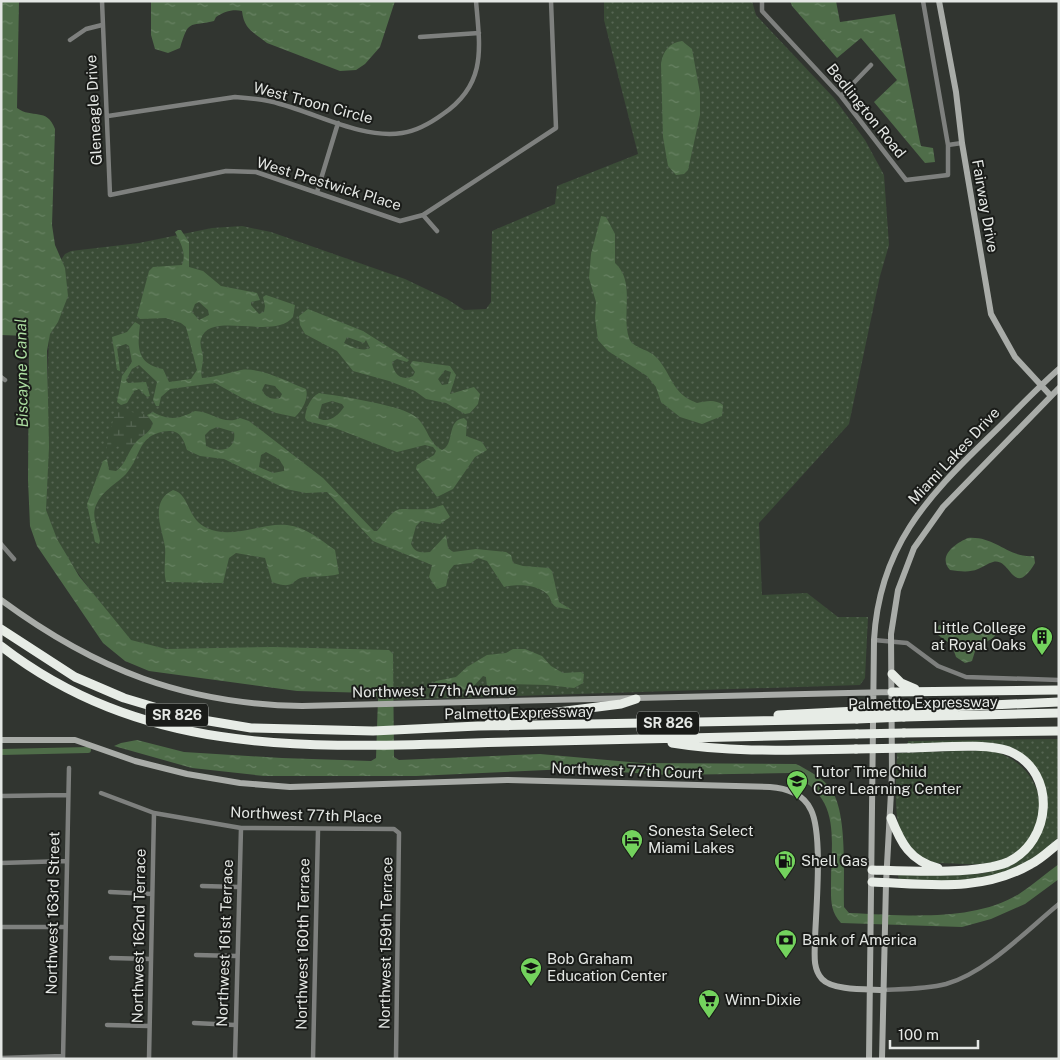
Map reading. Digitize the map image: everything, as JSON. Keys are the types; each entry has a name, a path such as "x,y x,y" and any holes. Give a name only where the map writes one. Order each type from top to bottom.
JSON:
{"highway":[{"name":"Palmetto Expressway","path":"1,629 75,677 124,698 191,718 252,728 373,732 478,726 738,721 904,713 1059,713"},
{"name":"Palmetto Expressway","path":"1,646 47,676 98,702 189,732 291,746 373,747 857,734 1059,731"},
{"path":"892,674 902,683 920,691"},
{"path":"892,692 1059,690"},
{"path":"478,726 503,719 621,704 636,698"},
{"path":"904,713 1059,702"},
{"path":"649,739 690,746 785,750 997,747 1025,761 1037,775 1043,789 1044,807 1040,826 1032,842 1009,861 994,866 948,870 872,870"},
{"path":"891,818 900,841 910,854 925,864 948,870"},
{"path":"872,882 949,886 992,881 1013,874 1034,863 1059,843"}],"street":[{"name":"Gleneagle Drive","path":"102,1 110,195"},
{"name":"West Troon Circle","path":"108,116 235,97 256,98 280,103 338,123 380,133 402,133 432,122 461,100 475,79 478,67 479,33 476,1"},
{"name":"West Prestwick Place","path":"110,195 226,172 256,172 400,221 422,215 556,128 551,1"},
{"name":"Bedlington Road","path":"762,1 762,11 841,96 906,180 948,175 948,145 923,1"},
{"name":"Fairway Drive","path":"939,1 956,92 962,143 991,314 1015,357 1051,396"},
{"name":"Gleneagle Drive","path":"70,40 86,29 102,25"},
{"path":"420,37 479,33"},
{"path":"841,96 871,65"},
{"path":"317,192 338,123"},
{"path":"948,145 962,143"},
{"path":"422,215 437,231"},
{"name":"Miami Lakes Drive","path":"869,1059 874,640 877,612 884,580 895,551 910,523 934,492 1059,369"},
{"name":"Miami Lakes Drive","path":"882,1059 886,883 891,818 891,640 894,607 900,582 921,538 948,501 1059,388"},
{"path":"1,544 14,559"},
{"name":"Northwest 77th Avenue","path":"1,600 31,622 88,657 126,674 212,698 264,705 371,705 892,692"},
{"path":"874,640 891,640 911,645 936,665 962,676 1059,680"},
{"name":"Northwest 77th Court","path":"1,740 75,740 135,761 187,774 240,783 290,787 564,780 660,786 770,787 788,790 805,801 815,820 817,853 816,968 821,979 830,985 884,990 946,984 965,976 988,962 1059,904"},
{"name":"Northwest 163rd Street","path":"63,1058 69,768"},
{"name":"Northwest 77th Place","path":"101,793 154,813 241,828 394,830"},
{"path":"1,796 67,795"},
{"name":"Northwest 162nd Terrace","path":"149,1059 154,813"},
{"name":"Northwest 161st Terrace","path":"235,1059 241,828"},
{"name":"Northwest 160th Terrace","path":"313,1059 318,830"},
{"name":"Northwest 159th Terrace","path":"394,830 399,833 401,842 396,1059"},
{"path":"1,863 66,861"},
{"path":"202,886 239,887"},
{"path":"110,892 152,894"},
{"path":"1,927 65,928"},
{"path":"196,955 237,956"},
{"path":"111,958 151,960"},
{"path":"194,1023 236,1025"},
{"path":"107,1025 150,1026"},
{"path":"1,1058 63,1058"}],"green space":[{"path":"604,1 752,1 756,15 834,98 865,140 884,175 889,245 880,276 849,424 759,523 762,595 807,593 838,617 868,617 865,678 860,685 392,700 389,653 168,652 127,640 58,546 45,511 49,326 58,264 65,254 71,251 139,243 212,228 242,226 271,232 405,279 447,299 464,310 486,309 491,302 492,231 555,204 557,186 638,154 604,20"},
{"path":"121,410 147,415 153,423 146,434 127,455 118,446 107,453 107,442 111,427 116,412"},
{"path":"1059,739 1059,837 1026,863 986,878 957,882 899,879 898,875 980,874 992,871 1029,850 1047,796 1016,752 908,744 908,741"},
{"path":"988,750 1007,757 1022,768 1033,782 1039,798 1040,814 1035,830 1024,845 1008,857 991,863 936,863 920,857 908,847 901,834 897,818 897,753"}],"water":[{"path":"1,1 19,1 17,108 48,118 55,129 52,225 55,245 65,268 68,296 58,322 50,334 47,351 49,447 46,510 57,539 79,576 131,640 166,649 273,647 389,650 393,654 394,757 399,760 540,754 641,763 796,764 824,781 831,789 836,800 840,813 844,845 844,907 849,913 914,916 959,913 1000,903 1019,894 1059,864 1059,879 1025,904 991,919 962,927 841,923 837,919 832,905 832,834 826,806 818,794 806,783 789,773 669,775 569,769 416,776 264,776 192,768 114,746 137,740 184,752 371,761 376,758 378,698 371,693 297,691 149,671 125,661 103,643 37,546 30,526 28,480 29,341 27,336 1,335"},
{"path":"151,1 395,1 380,47 365,64 356,70 340,71 267,43 247,27 242,11 238,10 222,14 216,17 214,21 191,26 185,32 180,48 168,53 155,49 151,35"},
{"path":"790,1 836,1 840,22 895,14 921,146 933,148 935,162 925,163 874,102 897,80 861,38 837,58 792,6"},
{"path":"682,41 692,49 700,93 700,115 688,170 684,174 676,175 668,166 663,137 661,64 667,48"},
{"path":"601,216 606,217 615,234 615,263 625,279 627,289 626,319 631,342 657,358 673,384 688,399 697,403 714,401 723,405 722,416 702,424 680,417 661,402 656,387 647,376 608,351 598,340 595,318 596,302 589,278 591,254"},
{"path":"181,230 189,242 189,267 203,271 221,286 257,293 260,300 251,302 251,305 259,314 264,312 263,297 266,295 295,305 293,317 284,324 258,327 216,327 206,331 200,344 203,358 202,378 249,370 274,376 306,389 307,397 295,417 276,413 242,398 215,383 170,389 161,397 159,406 156,406 153,400 157,382 139,365 132,369 126,380 128,383 146,382 150,396 147,397 139,389 134,391 127,403 121,405 117,402 122,376 132,362 129,346 126,344 117,347 120,371 117,370 112,337 127,332 135,322 140,325 139,348 141,354 148,363 163,369 169,382 191,379 197,370 186,327 181,323 166,318 140,319 137,316 149,271 153,267 182,265 184,256 175,232","holes":["199,302 208,310 209,315 199,320 192,312 195,304","265,384 275,386 282,394 280,398 267,397 262,390"]},
{"path":"308,309 363,331 409,360 407,362 397,359 392,362 394,370 401,377 409,378 413,376 415,372 410,365 413,361 450,366 456,375 450,394 474,387 480,394 478,404 470,413 465,414 446,403 426,399 415,391 389,381 353,371 337,351 305,334 300,325 299,316","holes":["347,337 364,343 366,340 370,348 360,349 344,343","445,370 451,372 448,384 442,385 438,379"]},
{"path":"319,393 355,399 409,413 420,421 437,447 442,450 448,443 455,423 464,418 467,421 466,436 482,442 487,450 475,457 453,489 437,497 416,469 417,465 434,455 436,451 433,447 425,445 397,452 335,428 307,421 305,418 307,407","holes":["332,401 342,404 344,407 329,420 318,418 322,404"]},
{"path":"195,411 228,420 240,418 249,421 323,478 374,531 377,531 395,511 403,509 430,509 443,505 450,517 440,524 421,521 416,526 411,544 416,551 430,552 446,535 448,548 453,552 476,549 506,552 511,555 513,563 523,566 549,568 552,571 559,602 572,610 556,607 547,594 538,588 520,585 504,587 487,561 478,558 471,563 454,565 449,571 446,586 437,589 429,577 432,565 373,541 327,492 306,493 286,489 224,459 200,456 187,450 181,436 173,431 151,436 142,446 126,474 101,497 94,512 100,541 99,544 95,542 87,504 103,461 107,459 109,470 116,471 119,468 137,441 152,426 153,423 147,415 153,412 164,417 174,418","holes":["217,427 234,432 233,443 230,447 221,450 206,446 205,435","266,452 279,459 284,467 284,471 273,473 259,467 261,455"]},
{"path":"173,490 179,492 192,514 200,524 207,528 217,531 237,532 268,526 287,525 307,531 335,550 339,574 301,578 290,585 280,584 272,582 265,558 236,553 229,558 223,583 166,582 165,547 159,508 161,501"},
{"path":"968,538 986,540 1016,554 1034,556 1035,563 1022,578 1017,578 999,562 993,562 971,571 950,570 946,560 947,555 958,543"},
{"path":"939,625 969,634 988,627 996,627 997,633 993,638 976,648 972,661 965,663 956,657 952,645 938,635"},
{"path":"513,649 525,649 542,656 551,666 563,673 581,672 584,674 583,683 574,688 503,684 487,687 486,677 483,676 470,690 433,688 432,684 436,681 456,677 467,667 487,655 506,653"}],"waterway":[{"path":"1,752 88,750"}],"place":[{"name":"Little College at Royal Oaks","path":"1042,656"},
{"name":"Tutor Time Child Care Learning Center","path":"797,800"},
{"name":"Sonesta Select Miami Lakes","path":"632,859"},
{"name":"Shell Gas","path":"785,880"},
{"name":"Bank of America","path":"786,959"},
{"name":"Bob Graham Education Center","path":"531,987"},
{"name":"Winn-Dixie","path":"709,1019"}],"water label":[{"name":"Biscayne Canal","path":"21,373"}]}
